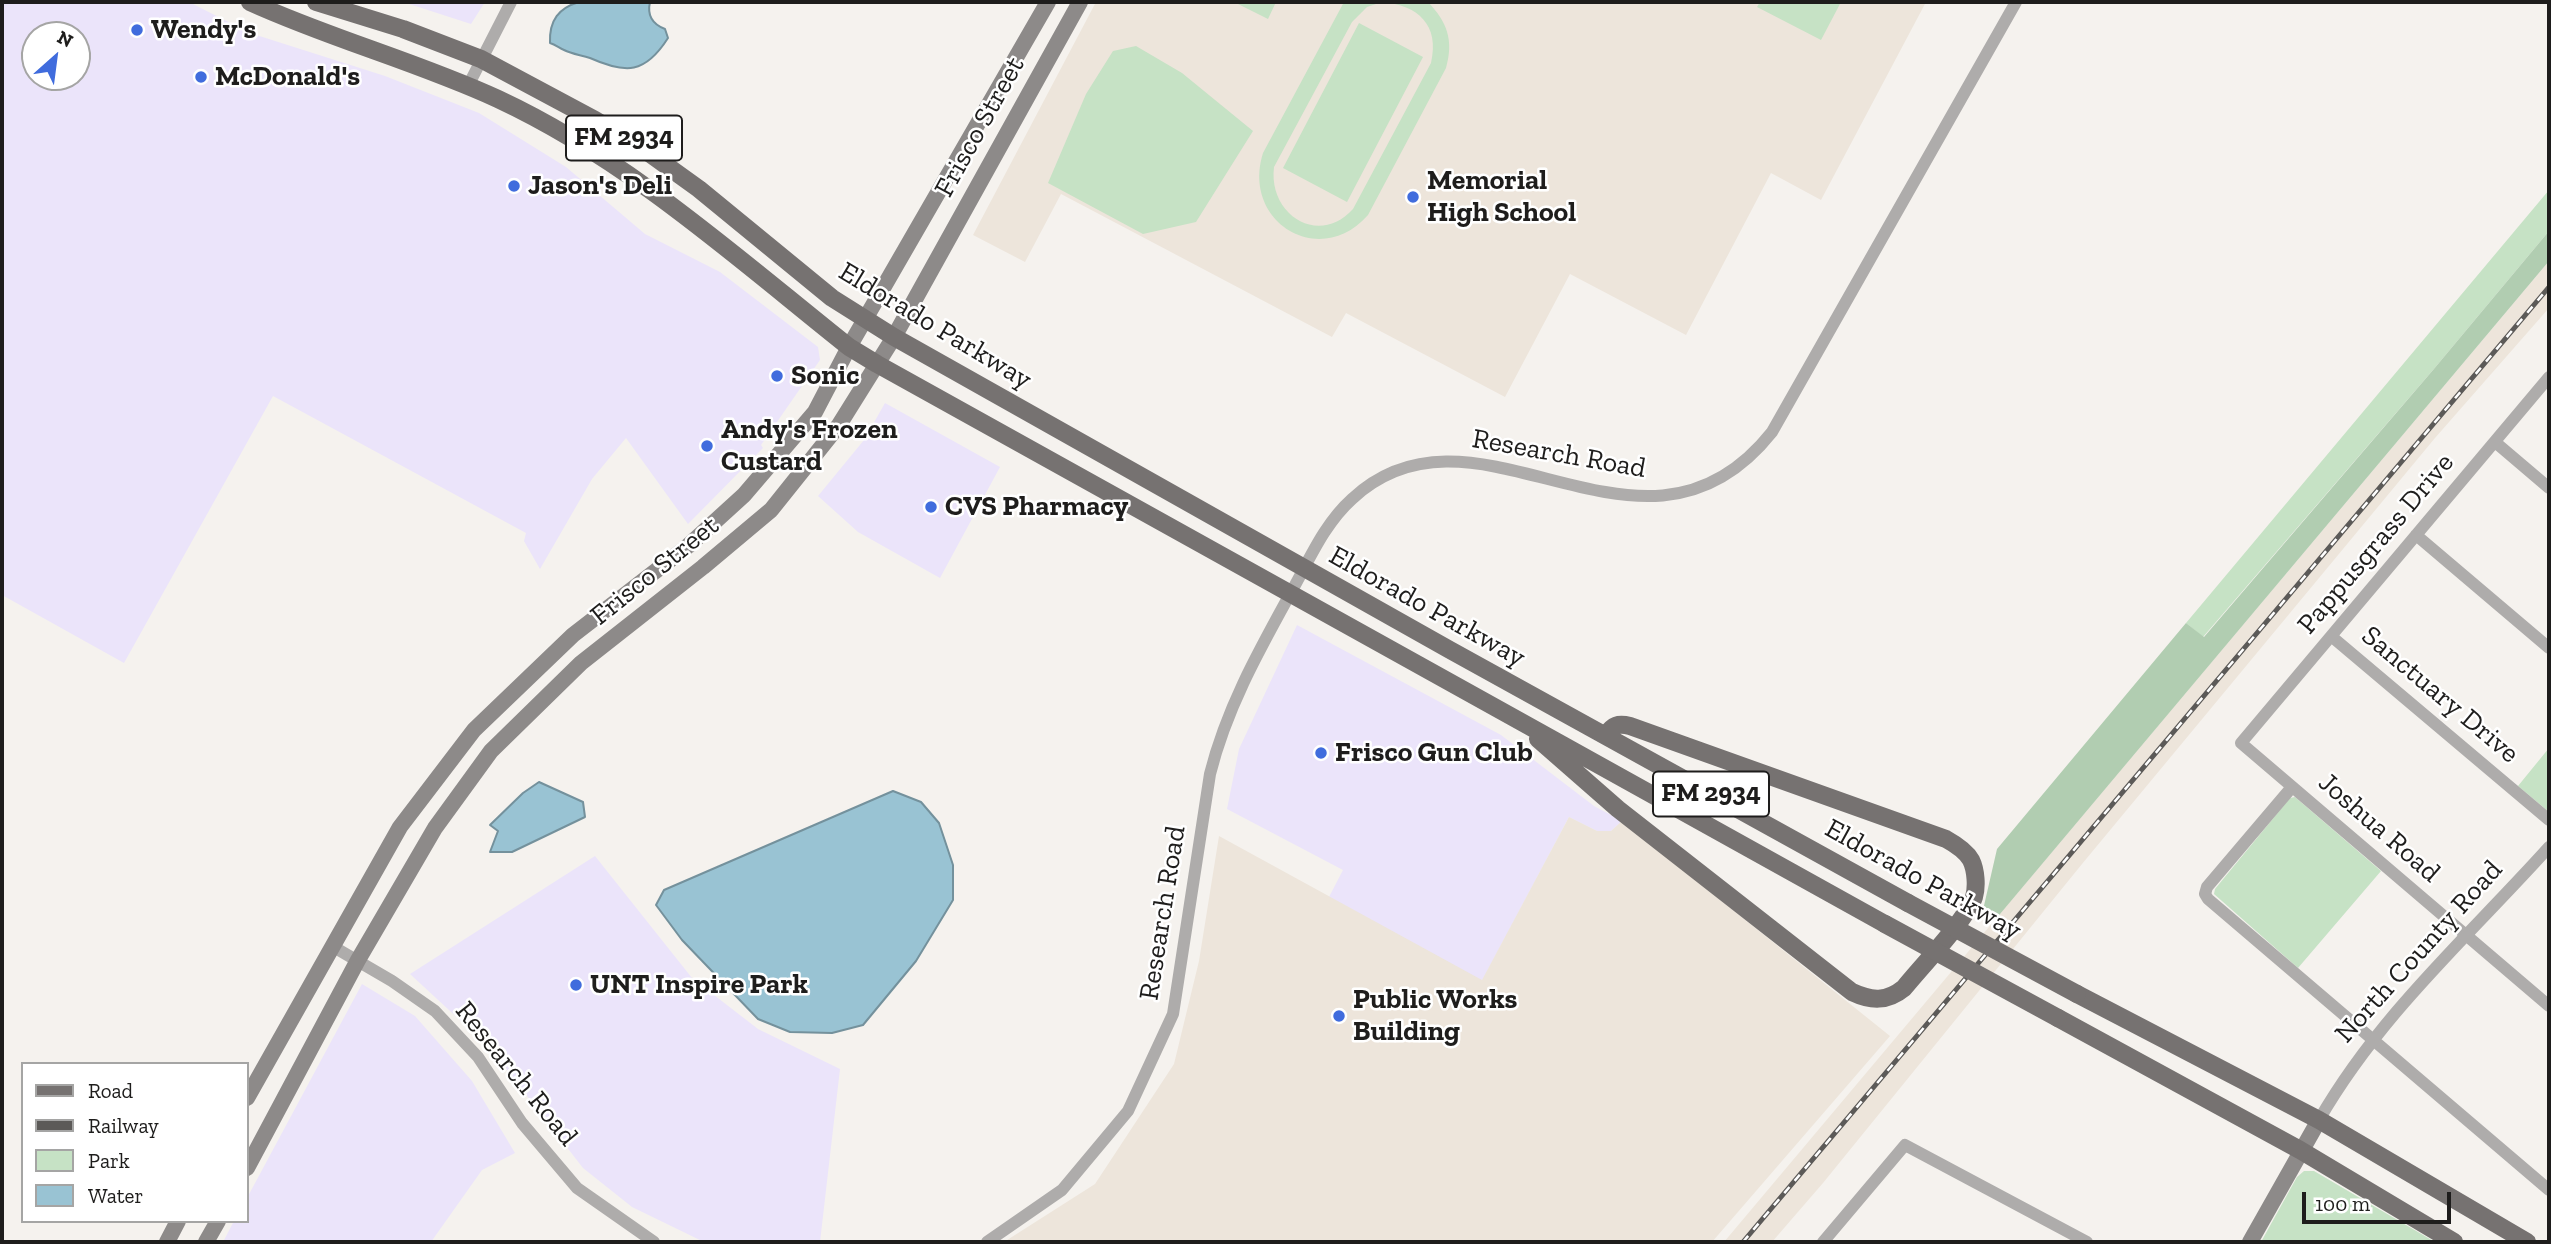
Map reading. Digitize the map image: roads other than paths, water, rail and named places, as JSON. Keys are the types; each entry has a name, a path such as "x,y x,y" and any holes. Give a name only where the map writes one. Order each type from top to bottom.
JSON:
{"main road":[{"name":"Eldorado Parkway","path":"250,2 293,14 468,86 576,142 679,210 849,348 877,365 1885,924 2300,1150 2454,1242"},
{"path":"293,14 307,2"},
{"name":"Eldorado Parkway","path":"316,2 403,29 481,59 595,120 649,153 699,189 832,298 894,338 1908,903 2319,1120 2527,1242"},
{"path":"679,210 699,189"},
{"path":"1090,481 1103,456"},
{"path":"1500,709 1560,757 1618,809 1852,992 1866,999 1888,998 1904,989 1961,918 1974,897 1976,883 1971,860 1946,839 1630,726 1620,724 1612,727 1606,736"}],"street":[{"path":"468,86 511,2"},
{"name":"Frisco Street","path":"248,1096 400,827 474,730 573,635 688,545 744,495 815,412 1048,2"},
{"name":"Frisco Street","path":"249,1160 358,960 435,828 491,751 581,663 771,510 839,425 894,338 1080,2"},
{"name":"Research Road","path":"987,1242 1062,1190 1128,1111 1173,1014 1210,774 1219,738 1250,666 1329,524 1351,499 1378,480 1415,465 1448,460 1473,462 1612,494 1650,497 1679,493 1708,484 1746,460 1772,432 2016,2"},
{"path":"1037,20 1062,33"},
{"name":"Pappusgrass Drive","path":"2241,743 2549,377"},
{"path":"2495,442 2549,488"},
{"path":"2416,535 2549,648"},
{"name":"Sanctuary Drive","path":"2331,636 2549,820"},
{"path":"474,730 491,751"},
{"name":"Joshua Road","path":"2241,743 2549,1006"},
{"path":"2292,786 2205,890 2208,899 2549,1190"},
{"name":"North County Road","path":"2250,1242 2344,1076 2437,963 2549,847"},
{"name":"Research Road","path":"332,946 393,981 435,1012 478,1057 522,1123 577,1188 654,1242"},
{"path":"1824,1242 1905,1145 2087,1242"},
{"path":"167,1242 177,1223"},
{"path":"206,1242 217,1223"}],"water":[{"path":"579,2 650,2 649,11 652,18 665,29 668,38 651,59 634,68 614,67 550,43 551,28 557,16"},
{"path":"539,782 583,802 585,817 512,852 490,852 498,831 490,825 523,793"},
{"path":"893,791 921,802 939,823 953,865 953,900 916,961 863,1025 832,1033 790,1032 758,1019 682,940 656,905 664,890"}],"railway":[{"path":"1743,1242 2549,287"}],"place":[{"name":"Wendy's","path":"137,30"},
{"name":"McDonald's","path":"201,77"},
{"name":"Jason's Deli","path":"514,186"},
{"name":"Memorial High School","path":"1413,197"},
{"name":"Sonic","path":"777,376"},
{"name":"Andy's Frozen Custard","path":"707,446"},
{"name":"CVS Pharmacy","path":"931,507"},
{"name":"Frisco Gun Club","path":"1321,753"},
{"name":"UNT Inspire Park","path":"576,985"},
{"name":"Public Works Building","path":"1339,1016"}]}
